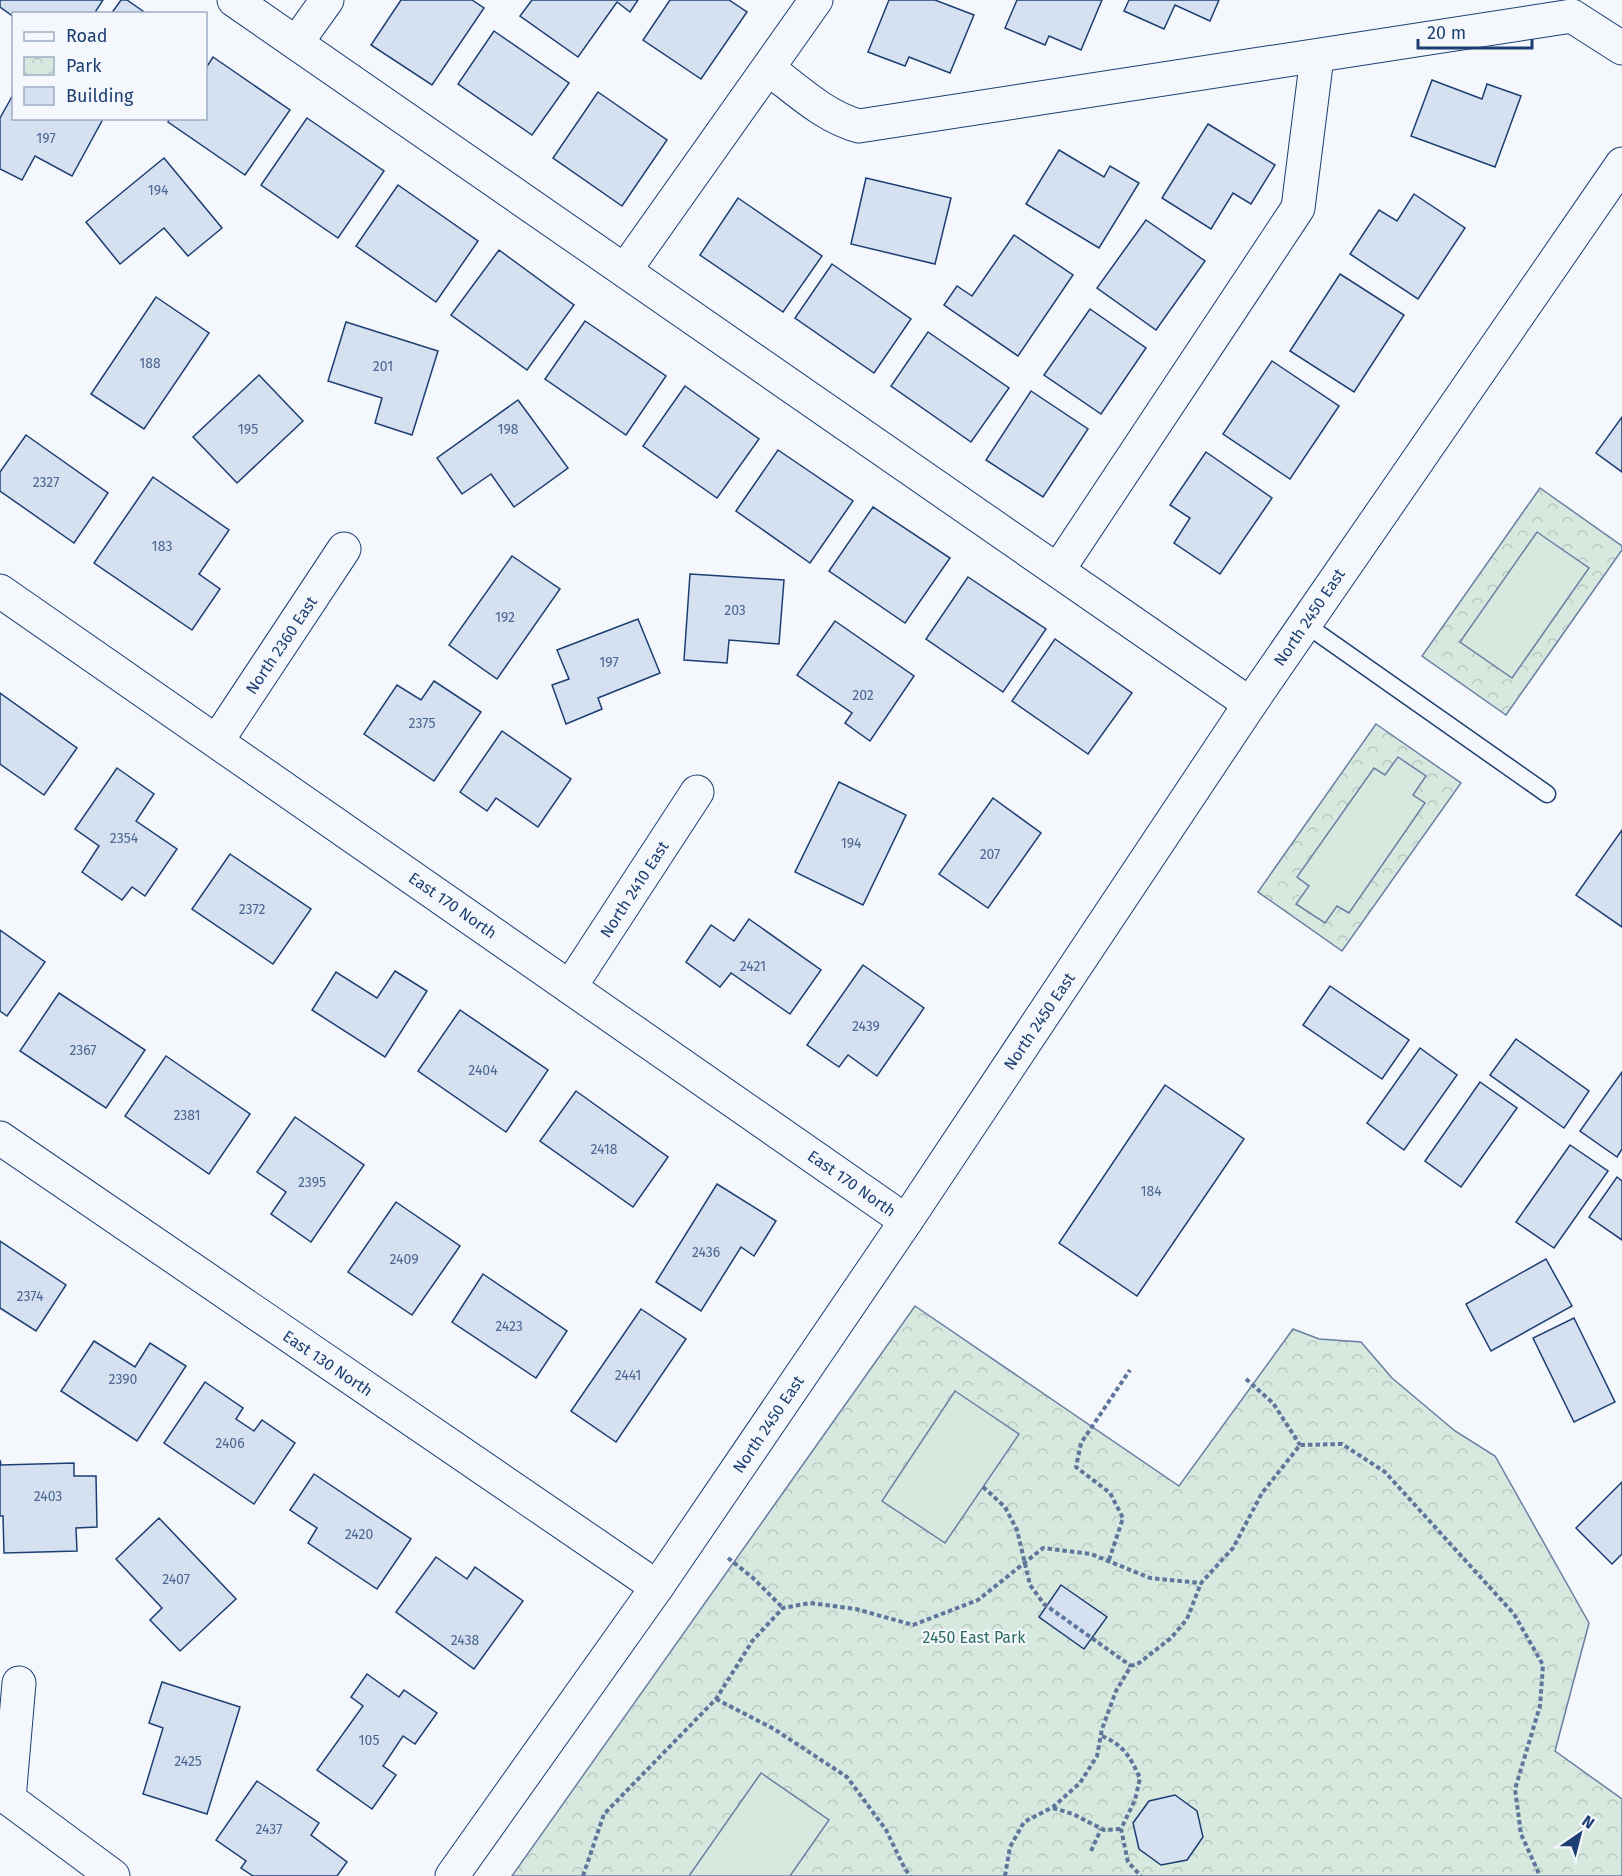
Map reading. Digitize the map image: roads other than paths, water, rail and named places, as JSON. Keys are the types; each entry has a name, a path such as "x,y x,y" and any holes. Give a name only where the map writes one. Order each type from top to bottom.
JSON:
{"street":[{"path":"234,0 1250,704"},
{"path":"297,42 327,0"},
{"path":"626,270 816,0"},
{"path":"769,69 828,113 859,126 1572,16 1622,48"},
{"path":"1058,570 1298,208 1317,57"},
{"name":"North 2450 East","path":"452,1876 657,1587 906,1221 1250,704 1622,164"},
{"name":"North 2360 East","path":"217,741 344,549"},
{"name":"East 170 North","path":"0,591 906,1221"},
{"name":"North 2410 East","path":"570,987 697,792"},
{"name":"East 130 North","path":"0,1138 657,1587"},
{"path":"19,1683 9,1799 113,1876"}],"lane":[{"path":"1305,624 1547,794"}],"park label":[{"name":"2450 East Park","path":"974,1637"}]}
